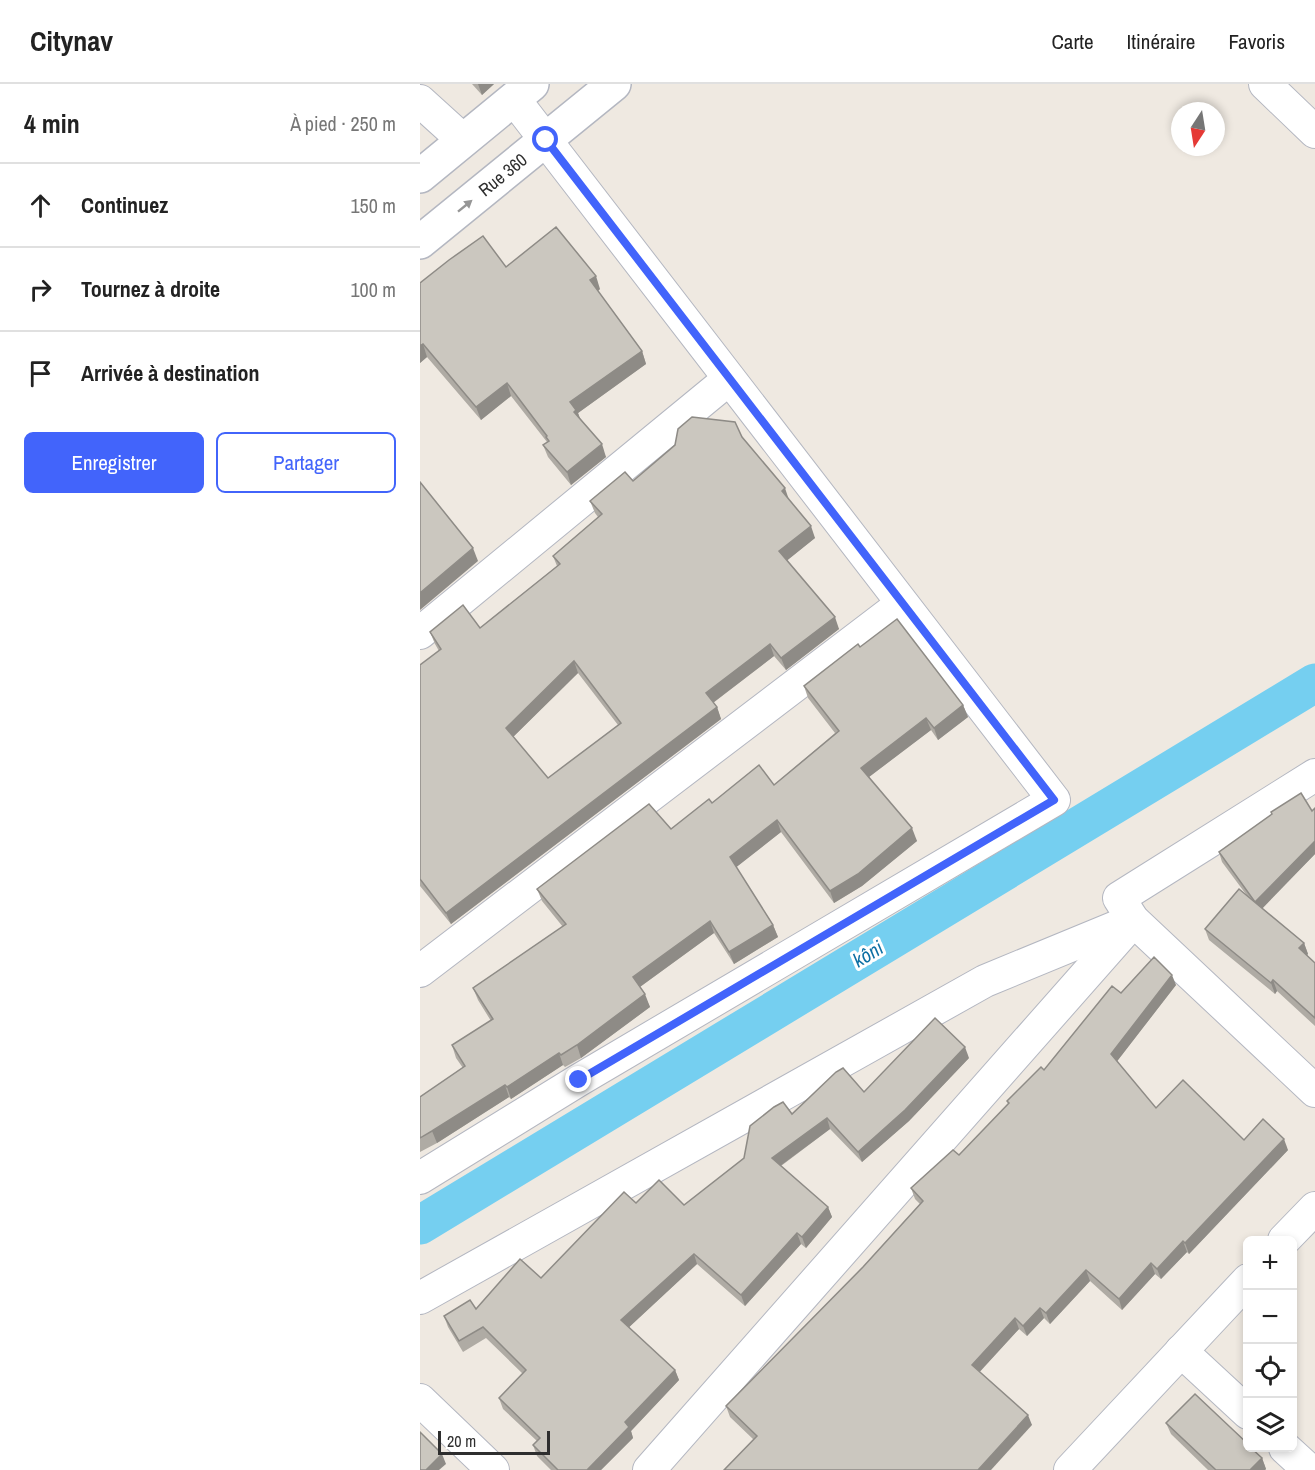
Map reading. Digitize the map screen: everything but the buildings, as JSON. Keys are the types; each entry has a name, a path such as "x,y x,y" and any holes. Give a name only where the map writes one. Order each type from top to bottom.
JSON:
{"main road":[{"name":"Rue 360","path":"420,242 614,84"},
{"path":"420,176 523,92"}],"street":[{"path":"1265,84 1315,132"},
{"path":"420,1178 579,1080 1054,800 546,140 523,92"},
{"path":"420,101 463,140"},
{"path":"420,633 729,379"},
{"path":"420,971 902,603"},
{"path":"1315,775 1119,898 1133,920 1315,1091"},
{"path":"420,1298 985,981 1133,920"},
{"path":"650,1470 1133,920"},
{"path":"1288,1236 1315,1208"},
{"path":"1070,1470 1243,1285"},
{"path":"1181,1351 1243,1408"},
{"path":"420,1400 493,1470"},
{"path":"1289,1452 1309,1470"}],"waterway":[{"name":"kôni","path":"420,1225 1315,683"}],"route":[{"path":"546,140 1054,800 579,1080"}]}
